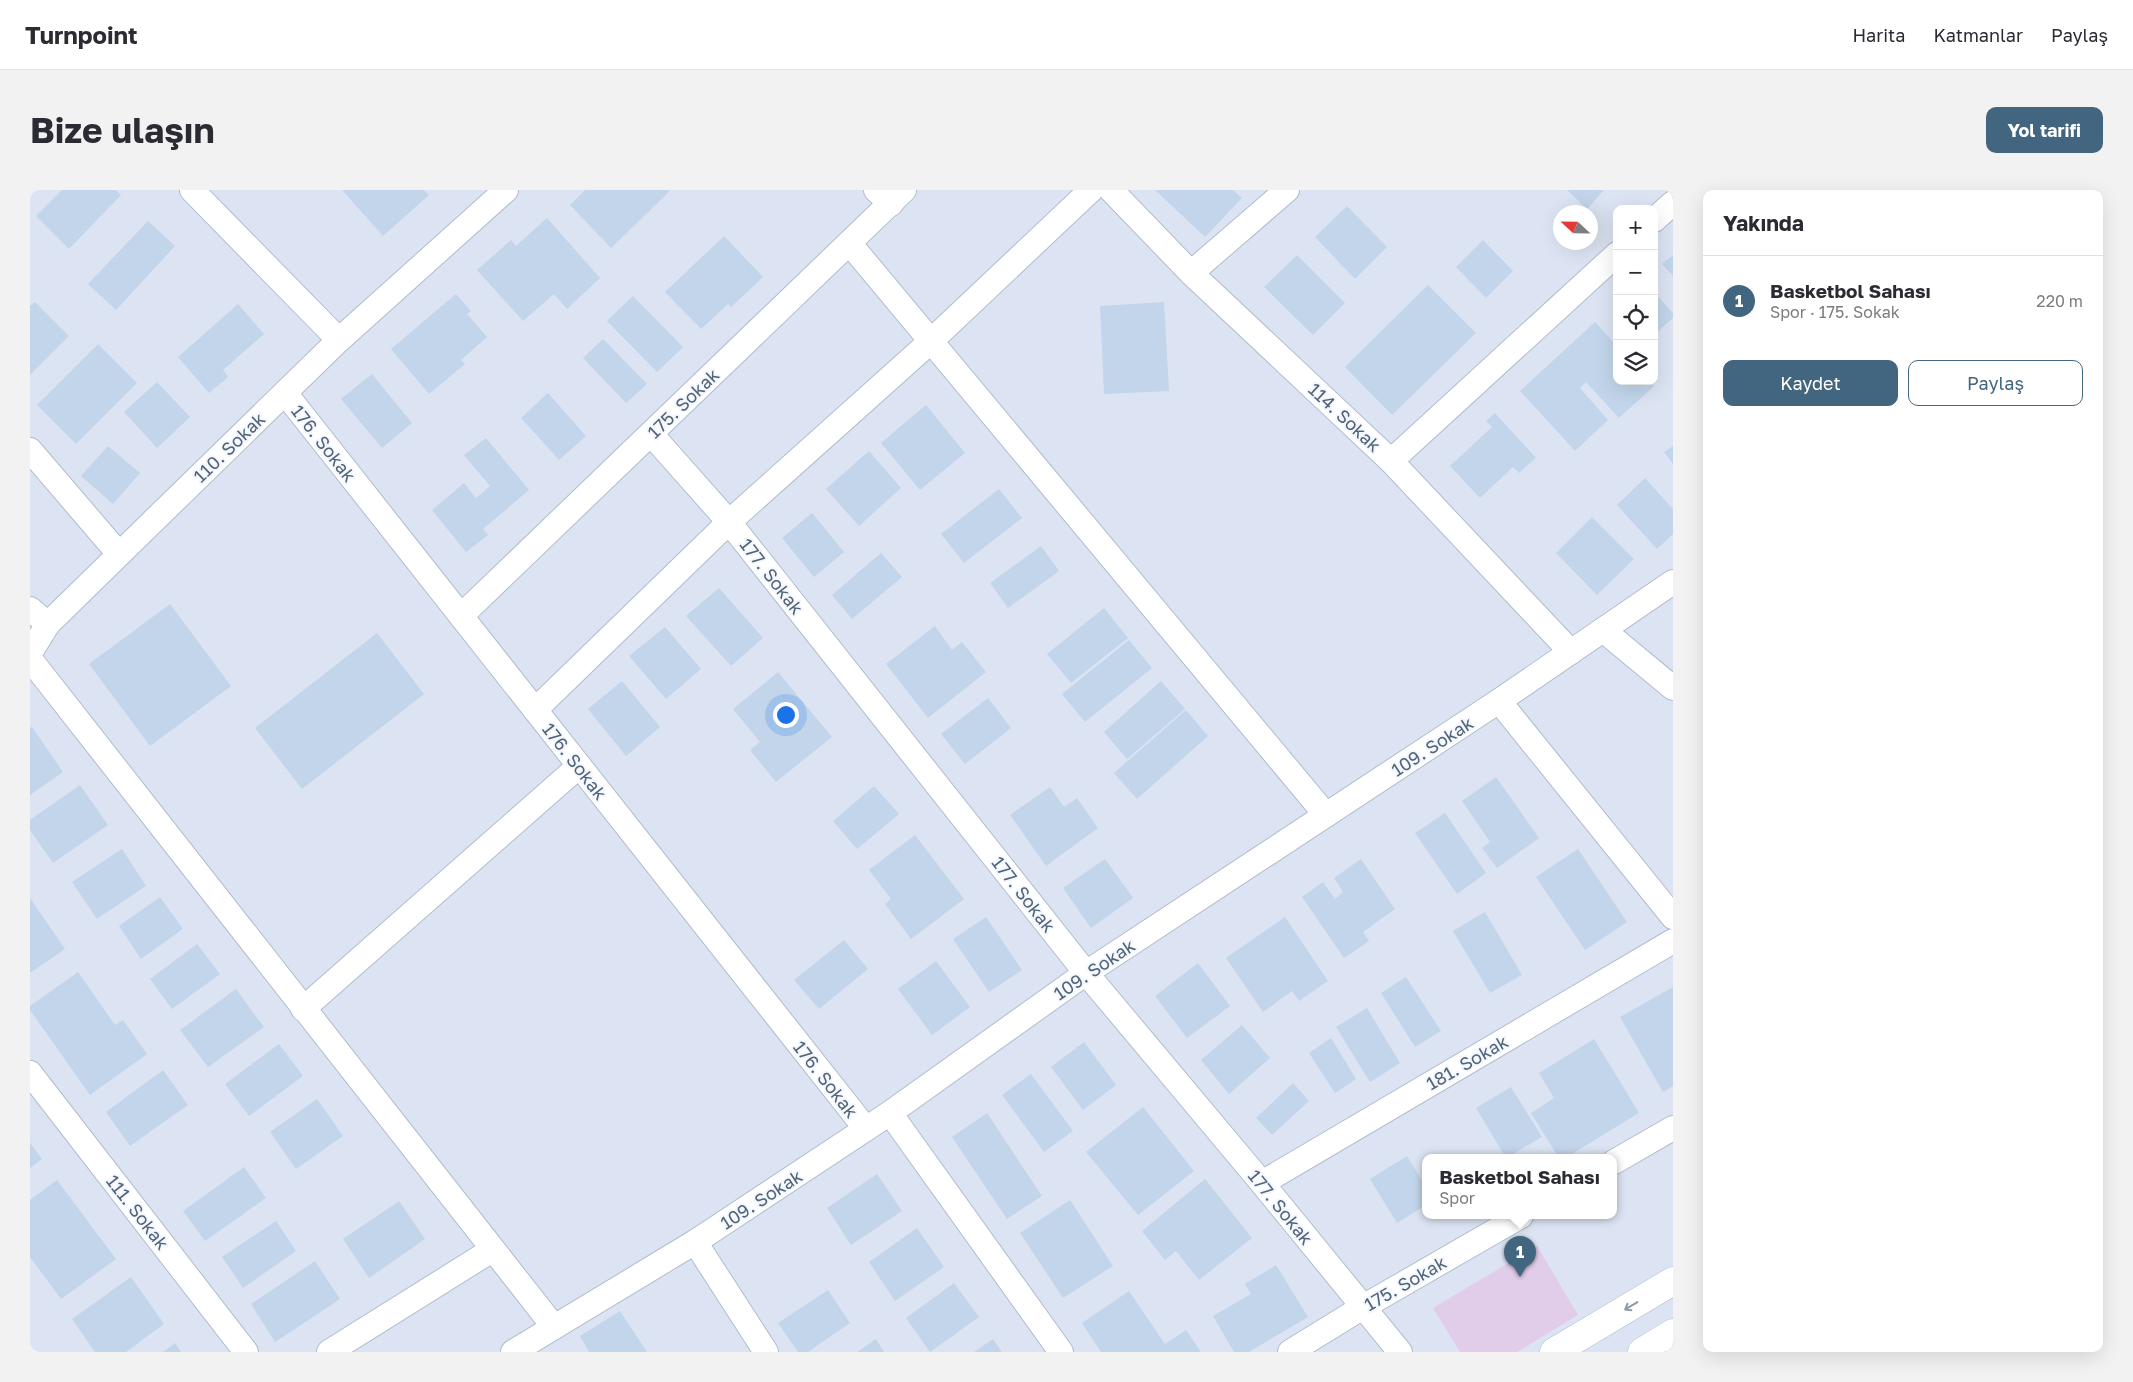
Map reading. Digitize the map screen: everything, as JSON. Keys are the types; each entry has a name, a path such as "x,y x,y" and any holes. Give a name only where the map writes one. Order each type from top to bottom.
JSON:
{"main road":[{"path":"1554,1352 1673,1281"},
{"path":"1642,1352 1673,1333"}],"street":[{"path":"192,190 339,340"},
{"name":"110. Sokak","path":"30,653 48,624 284,393 339,340 506,190"},
{"path":"535,710 729,522 930,342 1091,190"},
{"name":"114. Sokak","path":"1111,190 1191,272 1391,461 1571,652"},
{"path":"1191,272 1287,190"},
{"name":"175. Sokak","path":"460,616 850,244 890,195"},
{"path":"1658,216 1673,203"},
{"path":"850,244 1326,815"},
{"path":"1391,461 1613,258"},
{"name":"176. Sokak","path":"284,393 866,1129"},
{"name":"177. Sokak","path":"651,434 729,522 1086,973 1262,1183 1400,1352"},
{"path":"30,450 119,554"},
{"name":"109. Sokak","path":"513,1352 695,1242 866,1129 1086,973 1499,701 1673,582"},
{"path":"30,609 48,624"},
{"path":"1603,630 1673,688"},
{"path":"30,659 554,1327"},
{"path":"1499,701 1673,917"},
{"path":"303,1009 579,766"},
{"name":"181. Sokak","path":"1262,1183 1673,941"},
{"name":"111. Sokak","path":"30,1073 246,1352"},
{"path":"890,1113 1061,1352"},
{"path":"1617,1160 1673,1128"},
{"name":"175. Sokak","path":"1290,1352 1363,1307 1516,1219"},
{"path":"695,1242 766,1352"},
{"path":"329,1352 492,1250"}],"shaded area":[{"path":"30,190 1673,190 1673,1352 30,1352"},
{"path":"1537,1246 1578,1315 1517,1352 1460,1352 1433,1308"}],"building":[{"path":"62,190 116,190 121,195 69,249 36,216"},
{"path":"342,190 424,190 429,195 383,236"},
{"path":"585,190 670,191 611,248 570,205"},
{"path":"1155,190 1233,190 1242,198 1205,237"},
{"path":"1567,190 1604,190 1591,205 1583,205"},
{"path":"1347,206 1387,247 1355,279 1315,237"},
{"path":"547,218 600,278 567,309 554,294 523,321 477,270 511,240 516,246"},
{"path":"148,221 175,246 116,310 88,284"},
{"path":"724,236 763,277 731,307 728,304 701,329 665,292"},
{"path":"1483,240 1513,271 1486,298 1456,267"},
{"path":"1297,255 1345,303 1313,335 1264,287"},
{"path":"1673,255 1673,276 1662,264"},
{"path":"1428,285 1476,333 1392,415 1345,367"},
{"path":"456,294 471,311 467,314 487,337 461,360 465,364 429,394 391,349"},
{"path":"633,296 683,347 657,372 607,321"},
{"path":"1658,296 1673,313 1673,318 1658,331"},
{"path":"35,302 69,336 30,375 30,306"},
{"path":"1164,302 1169,391 1104,394 1100,306"},
{"path":"238,304 264,334 223,370 228,377 209,393 178,357"},
{"path":"1595,322 1613,342 1613,385 1654,386 1619,418 1586,382 1580,388 1608,420 1575,451 1520,391"},
{"path":"603,339 647,384 626,403 583,358"},
{"path":"98,344 137,383 76,444 37,405"},
{"path":"372,374 412,423 382,448 341,399"},
{"path":"157,382 190,417 157,448 124,412"},
{"path":"548,393 586,436 559,460 521,418"},
{"path":"926,405 965,453 920,490 881,443"},
{"path":"1495,413 1536,458 1519,473 1513,467 1480,498 1450,466 1492,427 1486,421"},
{"path":"486,438 529,490 483,529 488,535 466,552 432,510 464,483 476,498 490,486 464,455"},
{"path":"108,446 140,473 113,504 81,476"},
{"path":"1673,446 1673,464 1664,452"},
{"path":"869,451 901,488 859,526 826,489"},
{"path":"1645,478 1673,509 1673,534 1657,549 1617,505"},
{"path":"999,489 1022,518 964,563 941,534"},
{"path":"812,513 844,552 814,577 782,538"},
{"path":"1592,517 1634,559 1597,595 1556,553"},
{"path":"1041,546 1059,571 1008,608 990,583"},
{"path":"881,553 902,577 852,619 832,595"},
{"path":"719,588 763,638 731,666 686,616"},
{"path":"170,604 231,686 150,746 89,664"},
{"path":"1104,608 1128,638 1071,683 1047,654"},
{"path":"935,626 952,650 962,642 986,672 928,718 886,664"},
{"path":"665,627 701,669 666,699 629,656"},
{"path":"377,633 424,694 302,789 255,728"},
{"path":"1129,640 1152,668 1085,722 1062,694"},
{"path":"778,672 832,737 776,782 750,750 760,742 733,709"},
{"path":"622,681 660,727 626,756 588,709"},
{"path":"1161,681 1185,709 1127,759 1104,732"},
{"path":"988,698 1011,728 965,764 941,734"},
{"path":"1186,710 1208,736 1137,799 1114,773"},
{"path":"32,727 63,772 30,795 30,728"},
{"path":"1496,777 1539,838 1497,868 1482,848 1490,842 1462,801"},
{"path":"80,785 108,825 53,863 30,830 30,820"},
{"path":"874,786 899,814 857,849 833,821"},
{"path":"1050,787 1064,807 1077,798 1098,828 1046,866 1010,815"},
{"path":"1445,813 1486,873 1457,894 1415,833"},
{"path":"915,835 964,899 911,939 885,904 891,899 869,870"},
{"path":"122,849 146,886 97,919 72,882"},
{"path":"1578,849 1627,922 1585,950 1536,877"},
{"path":"1105,859 1133,898 1091,928 1063,888"},
{"path":"1361,859 1395,909 1363,932 1369,941 1344,958 1302,897 1323,882 1335,899 1343,892 1334,878"},
{"path":"160,897 183,929 141,959 119,926"},
{"path":"30,898 65,949 30,973"},
{"path":"1485,912 1522,975 1490,993 1453,931"},
{"path":"986,917 1022,970 989,992 953,939"},
{"path":"1285,917 1328,981 1299,1001 1292,991 1263,1012 1226,958"},
{"path":"844,940 868,969 819,1009 794,980"},
{"path":"197,944 220,974 172,1009 150,979"},
{"path":"936,961 970,1007 932,1035 898,989"},
{"path":"1198,963 1230,1006 1187,1038 1155,996"},
{"path":"78,972 115,1025 123,1020 147,1054 90,1095 30,1010 30,1006"},
{"path":"1406,977 1441,1031 1415,1047 1381,993"},
{"path":"1673,987 1673,1086 1663,1092 1620,1017"},
{"path":"236,989 264,1027 208,1067 180,1030"},
{"path":"1367,1008 1400,1063 1370,1082 1336,1027"},
{"path":"1242,1025 1270,1058 1229,1094 1201,1060"},
{"path":"1331,1038 1356,1079 1335,1093 1309,1053"},
{"path":"1594,1039 1639,1113 1572,1154 1557,1154 1531,1113 1554,1098 1539,1073"},
{"path":"1084,1042 1116,1085 1083,1110 1051,1067"},
{"path":"279,1044 303,1076 249,1116 225,1084"},
{"path":"163,1070 188,1105 130,1146 106,1112"},
{"path":"1031,1074 1073,1131 1044,1152 1002,1095"},
{"path":"1293,1083 1309,1101 1272,1135 1256,1118"},
{"path":"1511,1087 1542,1137 1513,1154 1504,1154 1476,1108"},
{"path":"317,1099 343,1136 296,1169 270,1132"},
{"path":"1143,1107 1194,1171 1138,1215 1086,1152"},
{"path":"987,1113 1042,1196 1007,1219 952,1137"},
{"path":"30,1143 42,1159 30,1168"},
{"path":"1407,1156 1422,1180 1422,1207 1397,1223 1370,1179"},
{"path":"244,1167 266,1198 205,1241 183,1211"},
{"path":"877,1174 902,1211 851,1245 827,1208"},
{"path":"1205,1179 1252,1238 1199,1280 1176,1251 1165,1260 1142,1231"},
{"path":"57,1180 116,1259 61,1299 30,1257 30,1200"},
{"path":"1070,1200 1113,1266 1063,1298 1020,1233"},
{"path":"399,1201 425,1239 369,1278 343,1239"},
{"path":"276,1221 296,1251 243,1288 222,1257"},
{"path":"917,1228 944,1267 895,1301 869,1262"},
{"path":"315,1261 340,1299 275,1342 251,1304"},
{"path":"1276,1265 1308,1317 1249,1352 1234,1352 1213,1316 1251,1294 1245,1284"},
{"path":"131,1277 164,1324 126,1352 95,1352 72,1319"},
{"path":"954,1283 979,1317 930,1352 906,1318"},
{"path":"828,1290 850,1323 808,1352 798,1352 778,1323"},
{"path":"1129,1291 1165,1344 1186,1330 1201,1352 1101,1352 1082,1323"},
{"path":"620,1311 647,1352 589,1352 580,1336"},
{"path":"876,1339 884,1352 857,1352"},
{"path":"993,1339 1002,1352 974,1352"},
{"path":"175,1343 181,1352 163,1352"}],"place":[{"name":"Basketbol Sahası","path":"1520,1277"}]}
